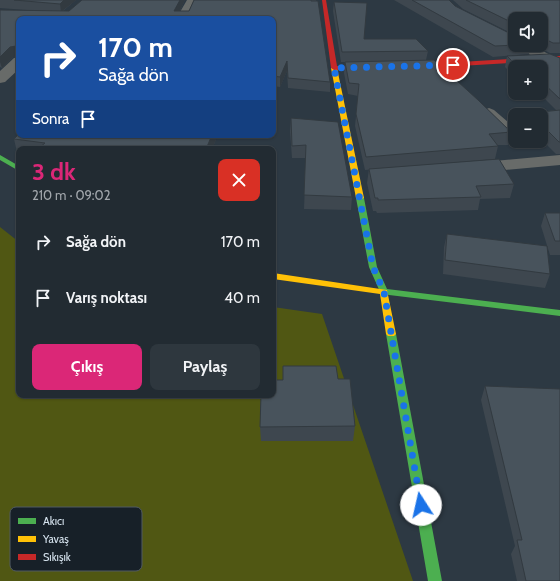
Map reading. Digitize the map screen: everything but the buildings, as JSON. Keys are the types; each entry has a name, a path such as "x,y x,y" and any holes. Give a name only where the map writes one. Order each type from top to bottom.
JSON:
{"street":[{"path":"184,16 193,0"},
{"path":"324,0 334,68 364,177 373,267 384,292 435,581"},
{"path":"536,52 556,61"},
{"path":"403,67 556,61"},
{"path":"0,79 16,64"},
{"path":"437,66 454,81"},
{"path":"334,68 357,68"},
{"path":"476,101 508,131"},
{"path":"528,148 543,162"},
{"path":"0,157 16,167"},
{"path":"457,169 560,160"},
{"path":"276,276 384,292 560,313"}],"green space":[{"path":"0,227 16,240 16,398 276,398 276,307 322,314 413,581 0,581"}],"traffic: fast":[{"path":"0,157 16,167"},
{"path":"360,198 373,267 384,292 560,313"},
{"path":"391,334 435,581"}],"traffic: slow":[{"path":"334,68 360,198"},
{"path":"276,276 384,292 391,334"}],"traffic: jam":[{"path":"324,0 334,68 347,68"},
{"path":"410,67 560,58"}],"route":[{"path":"421,505 384,292 373,267 334,68 453,65"}]}
